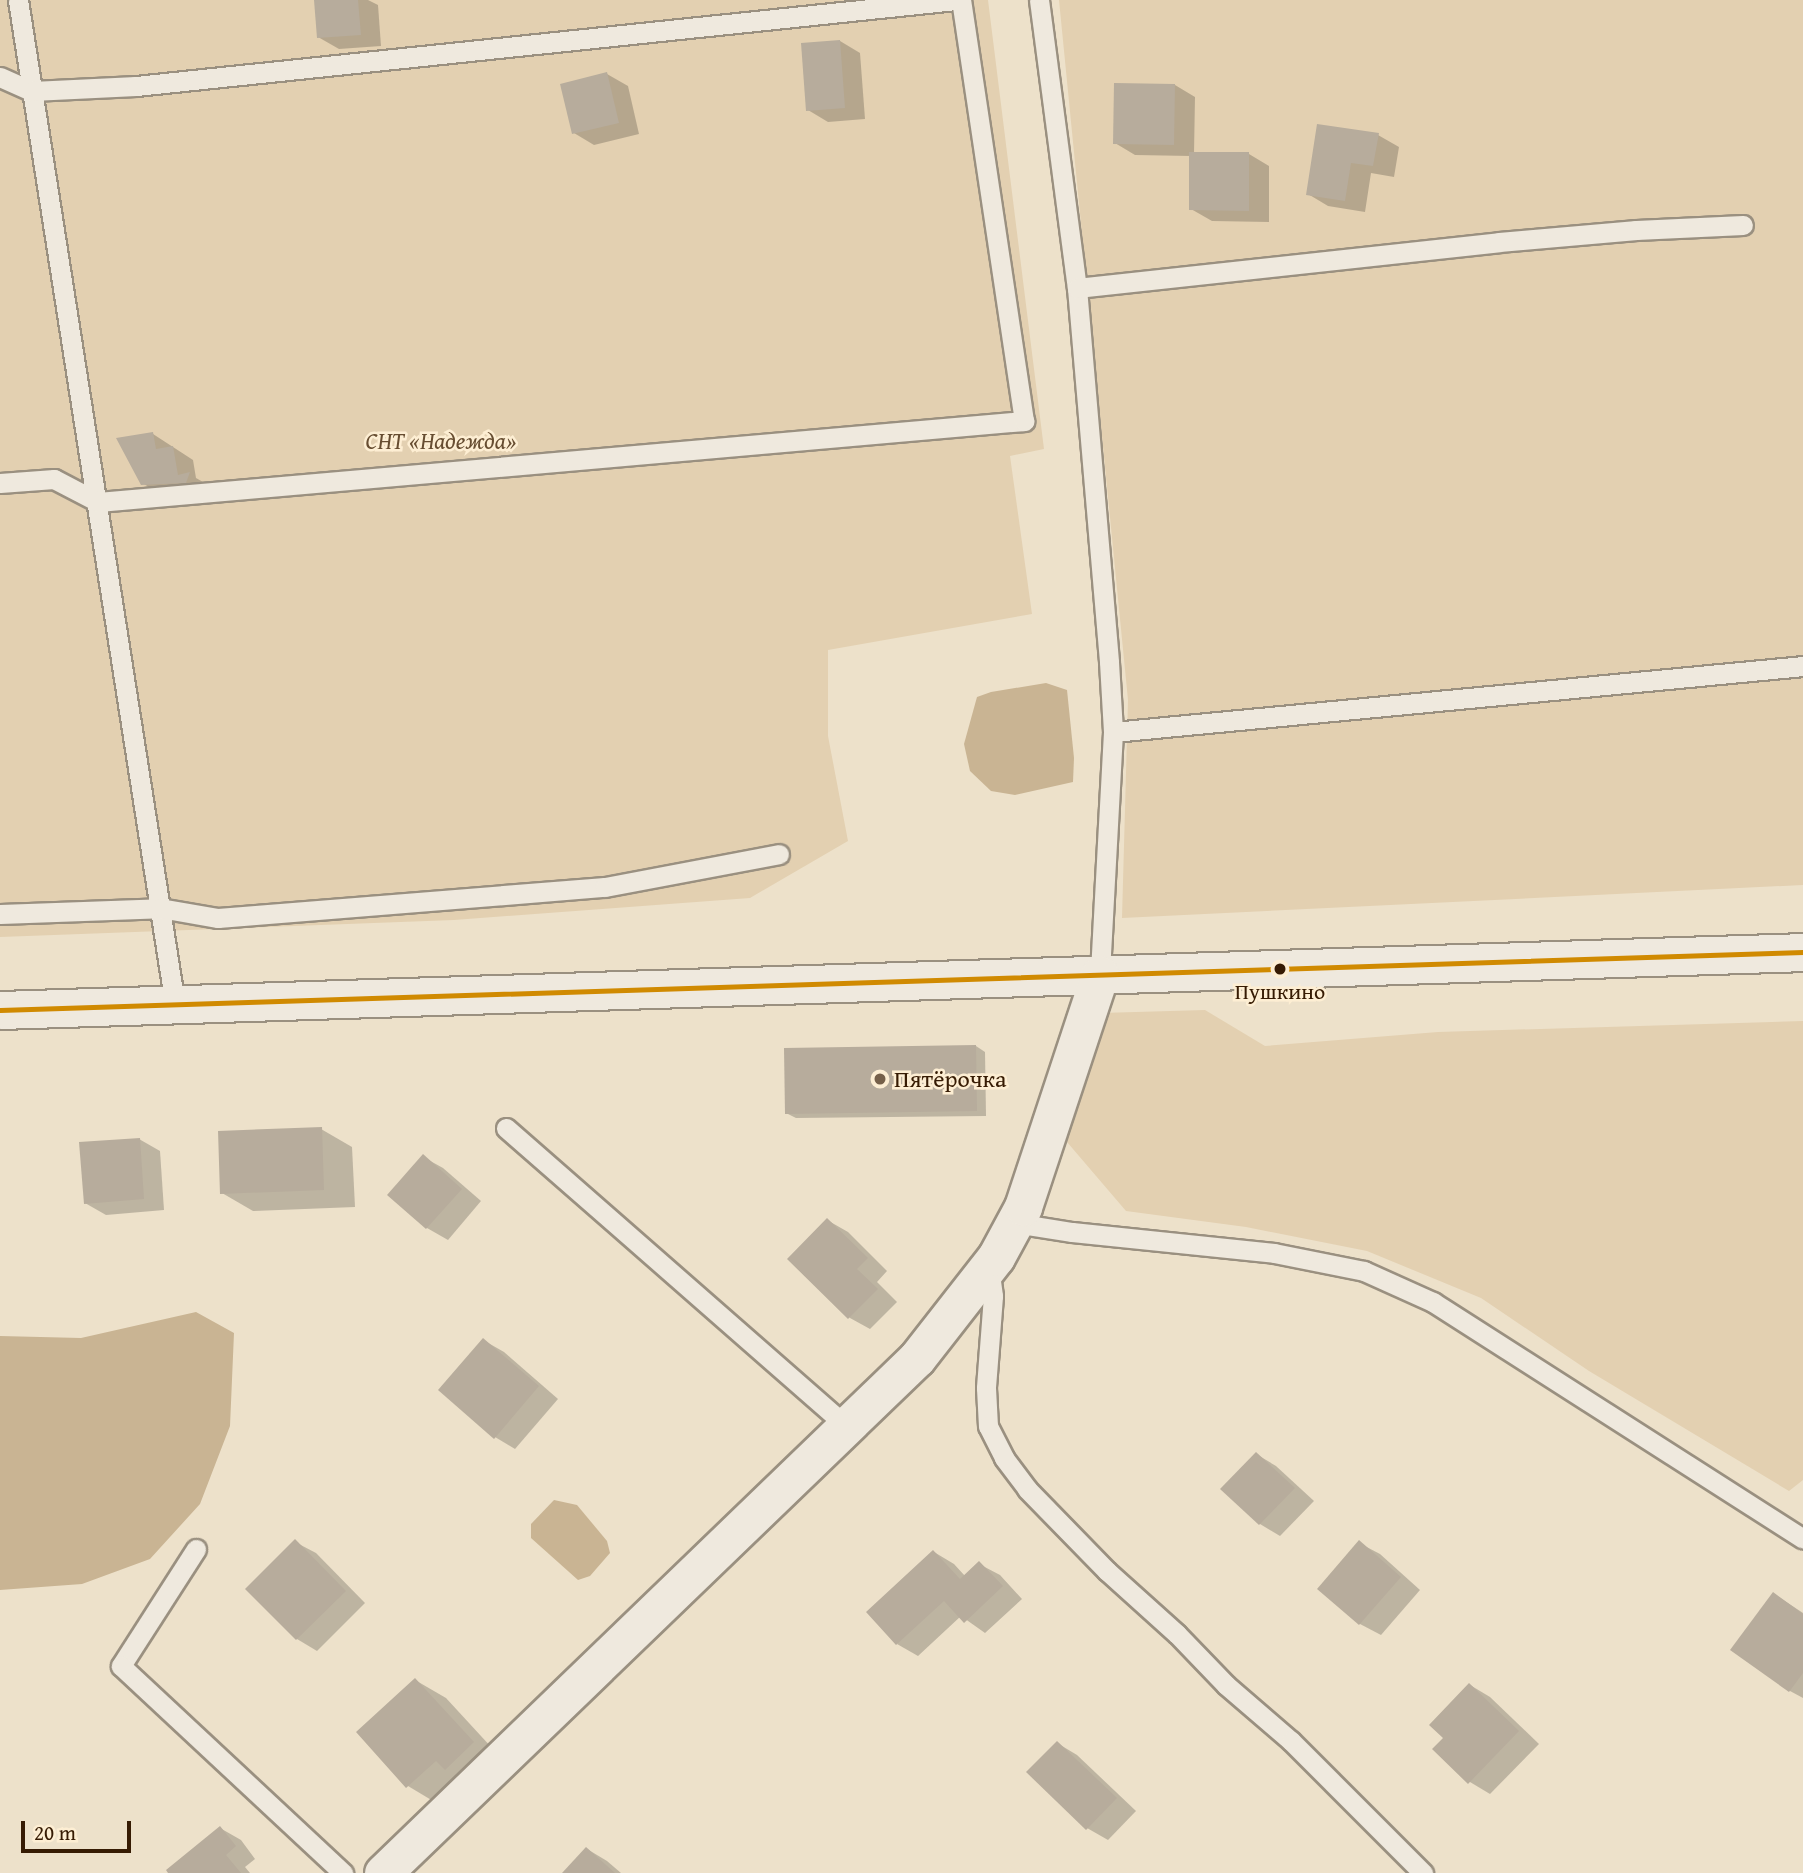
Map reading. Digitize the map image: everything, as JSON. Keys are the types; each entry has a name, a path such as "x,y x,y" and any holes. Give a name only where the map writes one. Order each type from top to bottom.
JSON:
{"street":[{"path":"0,1010 1803,952"},
{"path":"383,1873 917,1358 989,1266 1014,1223 1042,1154 1100,975"}],"lane":[{"path":"18,0 175,1005"},
{"path":"0,78 32,91 136,86 959,0 1024,421 98,502 54,479 0,483"},
{"path":"1039,0 1077,288 1113,732 1100,975"},
{"path":"1077,288 1499,242 1636,230 1743,225"},
{"path":"1113,732 1803,666"},
{"path":"0,914 160,908 218,918 592,888 779,854"},
{"path":"506,1128 847,1426"},
{"path":"1014,1223 1072,1232 1274,1253 1364,1271 1433,1301 1803,1539"},
{"path":"989,1266 993,1296 986,1388 988,1426 1004,1458 1027,1489 1107,1572 1177,1634 1226,1685 1291,1741 1423,1873"},
{"path":"196,1549 121,1666 342,1873"}],"green space":[{"name":"СНТ «Надежда»","path":"0,0 988,0 1044,449 1010,456 1032,614 828,650 828,736 848,841 750,898 454,920 0,937"},
{"path":"1059,0 1803,0 1803,885 1122,918 1128,700"},
{"path":"1205,1010 1265,1046 1438,1032 1803,1021 1803,1480 1789,1491 1589,1371 1481,1298 1367,1251 1246,1227 1126,1211 1067,1142 1101,1013"}],"shaded area":[{"path":"1046,683 1067,690 1074,758 1073,782 1015,795 991,791 970,771 964,744 977,697 991,692"},
{"path":"196,1312 234,1333 230,1426 200,1504 150,1559 82,1584 0,1590 0,1336 81,1338"},
{"path":"554,1500 577,1505 607,1541 610,1553 590,1576 578,1580 531,1538 531,1524"}],"building":[{"path":"314,0 358,0 361,35 317,38"},
{"path":"840,40 845,108 806,111 801,43"},
{"path":"607,72 619,123 572,134 560,84"},
{"path":"1114,83 1175,84 1174,145 1113,144"},
{"path":"1317,124 1379,133 1373,166 1351,163 1345,201 1306,195"},
{"path":"1189,152 1249,152 1249,211 1189,210"},
{"path":"153,432 156,449 173,446 178,475 190,472 186,483 141,485 116,438"},
{"name":"Пятёрочка","path":"976,1045 977,1111 785,1114 784,1048"},
{"path":"322,1127 324,1190 220,1194 218,1131"},
{"path":"140,1138 144,1199 84,1204 79,1142"},
{"path":"423,1154 462,1189 426,1229 387,1195"},
{"path":"827,1218 868,1258 857,1269 878,1289 848,1319 787,1259"},
{"path":"483,1338 539,1386 494,1439 438,1390"},
{"path":"1256,1452 1295,1488 1259,1525 1220,1489"},
{"path":"295,1539 346,1591 296,1640 245,1589"},
{"path":"1359,1540 1401,1577 1359,1625 1317,1589"},
{"path":"933,1550 960,1579 979,1561 1003,1586 964,1623 944,1601 896,1645 866,1612"},
{"path":"1773,1592 1803,1614 1803,1673 1789,1692 1730,1650"},
{"path":"415,1678 474,1742 445,1770 436,1761 406,1788 356,1732"},
{"path":"1469,1683 1519,1731 1468,1784 1432,1749 1443,1738 1429,1725"},
{"path":"1057,1741 1117,1798 1086,1830 1026,1772"},
{"path":"220,1826 236,1846 226,1855 241,1873 168,1873 166,1870"},
{"path":"586,1847 615,1873 562,1873"}],"transit line":[{"path":"0,1010 1803,952"}],"place":[{"name":"Пушкино","path":"1280,969"},
{"name":"Пятёрочка","path":"880,1079"}]}
